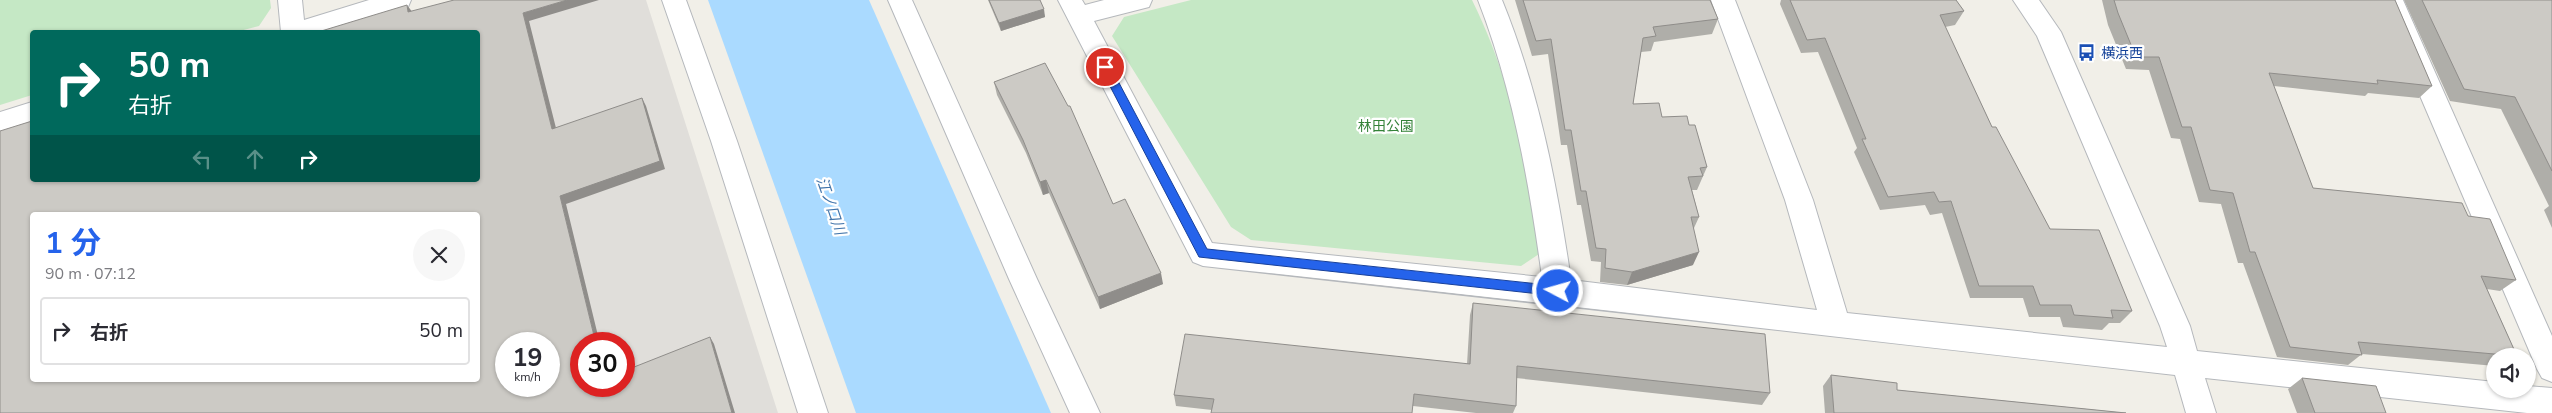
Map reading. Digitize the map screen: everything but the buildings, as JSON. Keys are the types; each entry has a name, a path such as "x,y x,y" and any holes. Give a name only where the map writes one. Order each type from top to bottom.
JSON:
{"street":[{"path":"290,0 294,30"},
{"path":"304,30 398,0"},
{"path":"674,0 736,178 813,413"},
{"path":"900,0 1023,279 1085,413"},
{"path":"1140,0 1074,8 1203,254 1558,291 1836,325 2186,364 2552,402"},
{"path":"1490,0 1519,78 1541,168 1558,291"},
{"path":"1723,0 1799,200 1836,325"},
{"path":"2025,0 2048,32 2175,326 2201,413"},
{"path":"2391,0 2552,368"},
{"path":"0,122 30,113"}],"shaded area":[{"path":"454,0 646,0 778,413 0,413 32,182 480,182 480,30 355,30"}],"green space":[{"path":"0,0 270,0 271,8 259,26 244,30 30,30 30,96 0,105"},
{"name":"林田公園","path":"1191,0 1472,0 1498,62 1508,93 1523,155 1539,254 1521,266 1251,240 1231,227 1112,36 1124,17"}],"water":[{"name":"江ノ口川","path":"708,0 869,0 1051,413 856,413"}],"place":[{"name":"横浜西","path":"2087,53"}],"route":[{"path":"1105,67 1203,254 1558,291"}]}
